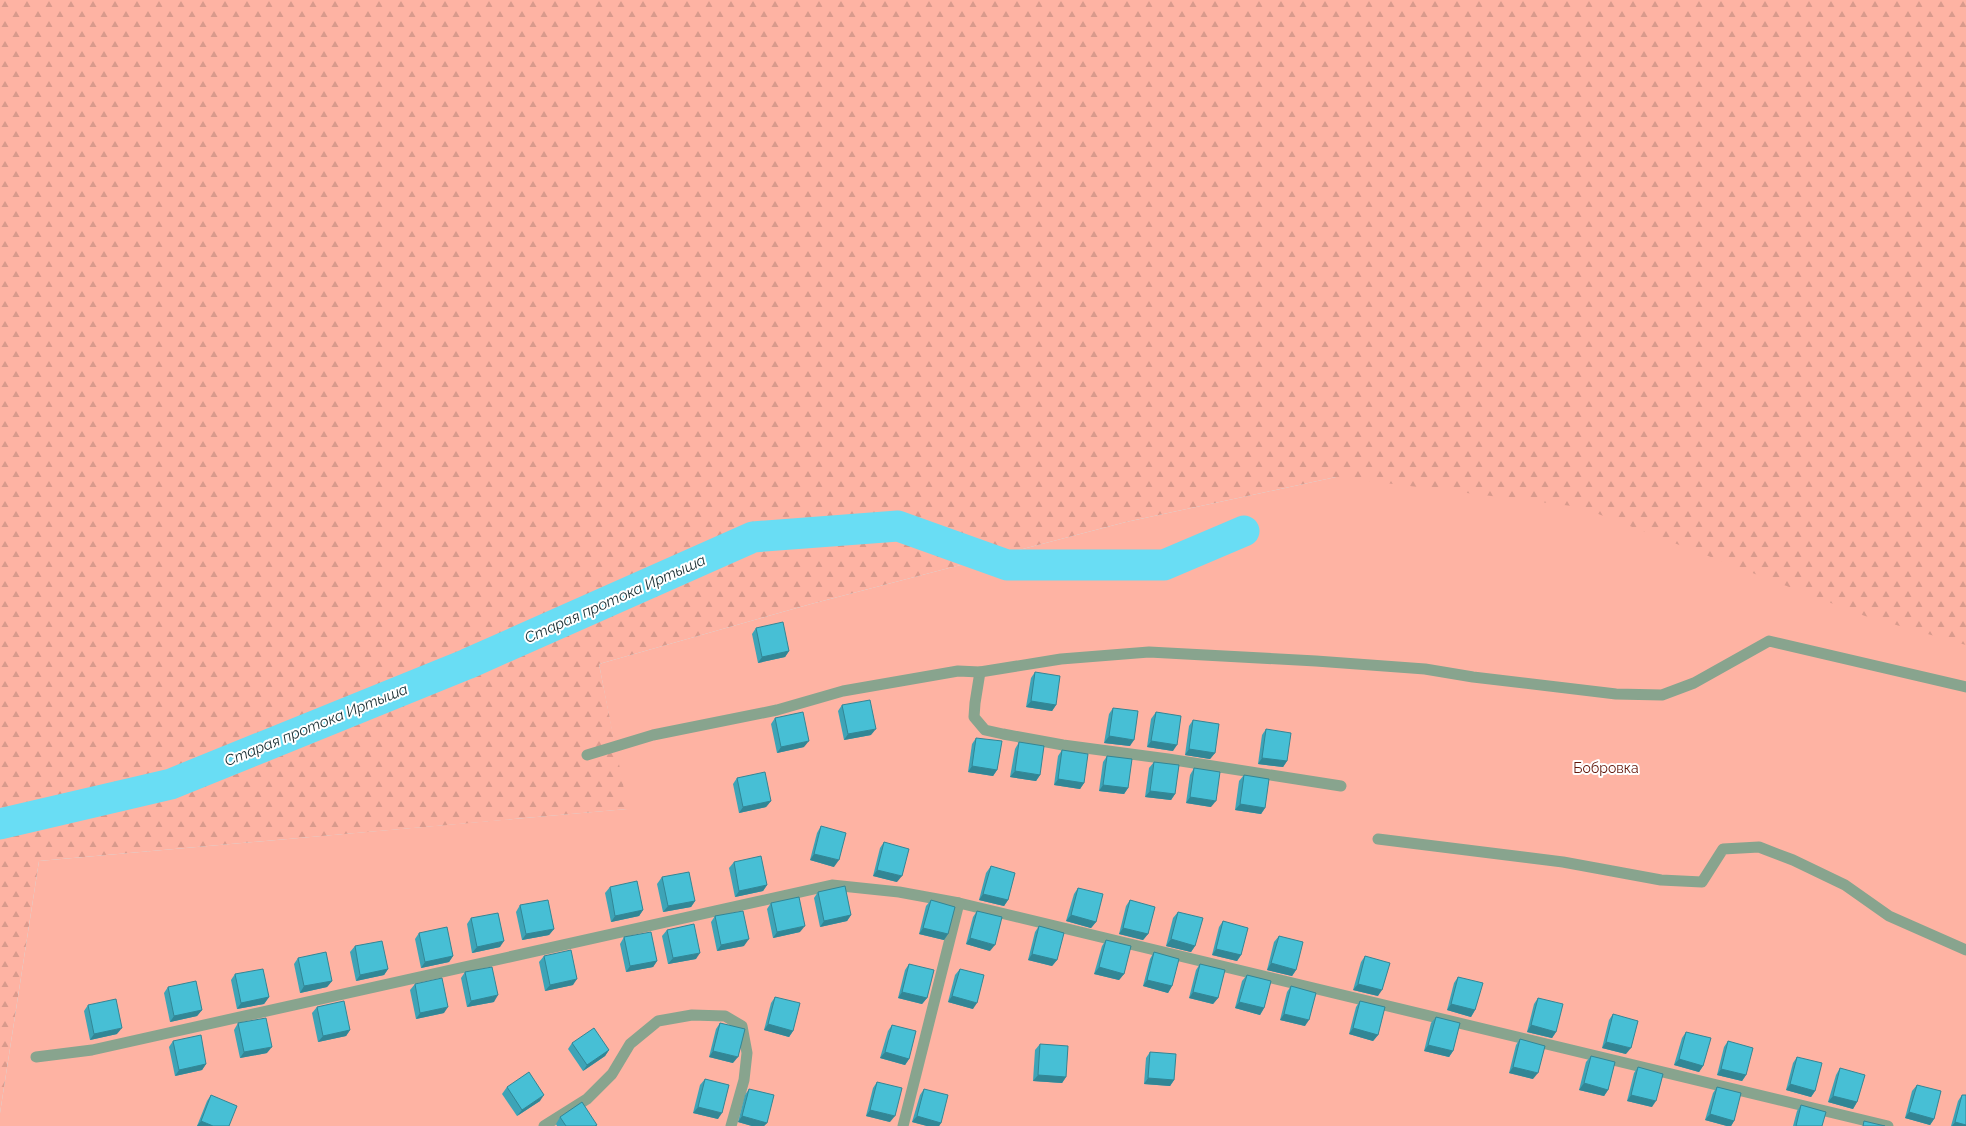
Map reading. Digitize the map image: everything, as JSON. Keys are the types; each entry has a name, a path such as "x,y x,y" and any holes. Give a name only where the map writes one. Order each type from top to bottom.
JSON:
{"street":[{"path":"587,755 653,735 777,710 843,691 958,671 980,672 1061,659 1149,652 1316,661 1425,669 1473,678 1609,693 1662,695 1694,683 1769,641 1966,688"},
{"path":"980,672 974,717 985,730 1063,745 1168,759 1341,786"},
{"path":"1378,839 1563,862 1661,880 1702,882 1723,849 1759,847 1812,869 1844,885 1889,916 1966,950"},
{"path":"36,1057 92,1050 832,885 899,892 960,903 1888,1126"},
{"path":"903,1126 960,903"},
{"path":"544,1126 587,1099 612,1074 630,1044 658,1020 692,1015 725,1016 742,1026 747,1053 744,1080 731,1126"}],"green space":[{"path":"0,0 1966,0 1966,645 1865,616 1580,507 1336,477 1126,522 811,604 599,664 628,809 39,861 0,1113"},
{"name":"Бобровка","path":"1966,273 1966,1126 0,1126 0,1113 39,861 627,809 599,664 811,604 1126,522 1336,477"}],"building":[{"path":"783,622 789,651 762,657 756,628"},
{"path":"1035,672 1060,676 1056,705 1031,701"},
{"path":"870,700 876,729 848,734 842,705"},
{"path":"1113,708 1138,711 1134,740 1109,736"},
{"path":"803,712 809,741 781,747 775,718"},
{"path":"1156,712 1181,716 1177,745 1151,741"},
{"path":"1193,720 1219,724 1215,753 1189,749"},
{"path":"1266,729 1291,733 1287,761 1262,758"},
{"path":"976,738 1002,741 997,770 972,766"},
{"path":"1019,742 1044,746 1040,775 1015,771"},
{"path":"1062,750 1088,754 1084,783 1058,779"},
{"path":"1107,756 1132,759 1128,788 1103,785"},
{"path":"1154,762 1179,765 1175,794 1150,791"},
{"path":"1194,768 1220,772 1216,801 1190,797"},
{"path":"765,772 771,801 743,807 737,778"},
{"path":"1244,775 1269,779 1265,808 1240,804"},
{"path":"821,826 846,833 839,860 814,854"},
{"path":"884,842 909,849 902,876 877,870"},
{"path":"761,856 767,885 739,891 734,862"},
{"path":"991,866 1015,873 1008,900 983,894"},
{"path":"689,872 695,901 668,906 662,877"},
{"path":"637,881 643,910 615,916 610,887"},
{"path":"845,886 851,915 824,921 818,892"},
{"path":"1078,888 1103,894 1096,922 1071,915"},
{"path":"799,897 805,926 777,932 771,903"},
{"path":"548,900 554,929 526,934 520,905"},
{"path":"931,900 955,907 948,934 923,928"},
{"path":"1130,900 1155,907 1148,934 1123,928"},
{"path":"743,911 749,939 721,945 715,916"},
{"path":"977,911 1002,917 995,945 970,938"},
{"path":"1178,912 1203,918 1195,946 1171,939"},
{"path":"498,913 504,941 477,947 471,918"},
{"path":"1223,921 1248,928 1241,955 1216,949"},
{"path":"694,924 700,953 673,958 667,930"},
{"path":"1039,926 1064,933 1057,960 1032,954"},
{"path":"447,927 453,956 425,962 419,933"},
{"path":"651,932 657,961 630,966 624,937"},
{"path":"1279,936 1303,942 1296,970 1271,963"},
{"path":"1106,940 1131,946 1124,974 1099,967"},
{"path":"382,941 388,969 360,975 355,946"},
{"path":"571,950 577,979 550,985 544,956"},
{"path":"326,952 332,981 304,986 298,958"},
{"path":"1154,952 1179,959 1172,986 1147,980"},
{"path":"1365,956 1390,963 1382,990 1358,984"},
{"path":"909,964 934,970 927,998 902,992"},
{"path":"1200,964 1225,970 1218,998 1193,992"},
{"path":"492,967 498,995 471,1001 465,972"},
{"path":"263,969 269,997 241,1003 235,974"},
{"path":"960,969 984,975 977,1003 952,996"},
{"path":"1247,975 1271,981 1264,1008 1239,1002"},
{"path":"1458,977 1483,983 1475,1010 1451,1004"},
{"path":"442,978 448,1007 420,1013 415,984"},
{"path":"196,981 202,1010 174,1016 168,987"},
{"path":"1291,986 1316,993 1309,1020 1284,1014"},
{"path":"775,997 800,1003 793,1031 768,1024"},
{"path":"1538,998 1563,1004 1556,1032 1531,1025"},
{"path":"116,999 122,1028 94,1034 88,1005"},
{"path":"344,1001 350,1030 323,1036 317,1007"},
{"path":"1360,1001 1385,1007 1378,1035 1353,1028"},
{"path":"1613,1014 1638,1021 1631,1048 1606,1042"},
{"path":"1436,1017 1460,1023 1453,1051 1428,1045"},
{"path":"266,1018 272,1047 244,1052 238,1023"},
{"path":"720,1023 745,1029 738,1057 713,1051"},
{"path":"892,1025 916,1031 909,1059 885,1052"},
{"path":"594,1028 609,1050 587,1065 572,1043"},
{"path":"1686,1032 1711,1038 1703,1066 1679,1059"},
{"path":"201,1035 206,1064 179,1070 173,1041"},
{"path":"1520,1039 1545,1046 1538,1073 1513,1067"},
{"path":"1728,1041 1753,1048 1746,1075 1721,1069"},
{"path":"1040,1044 1068,1046 1066,1077 1038,1075"},
{"path":"1150,1052 1176,1054 1174,1080 1148,1078"},
{"path":"1591,1056 1615,1062 1608,1090 1584,1083"},
{"path":"1797,1057 1822,1063 1815,1091 1790,1084"},
{"path":"1638,1067 1663,1074 1656,1101 1631,1095"},
{"path":"1840,1068 1865,1075 1857,1102 1833,1096"},
{"path":"529,1072 544,1095 522,1110 507,1087"},
{"path":"705,1079 729,1085 722,1113 698,1107"},
{"path":"877,1082 902,1088 895,1116 870,1110"},
{"path":"1917,1085 1941,1091 1934,1119 1909,1112"},
{"path":"1717,1087 1741,1093 1734,1121 1710,1114"},
{"path":"749,1089 774,1095 767,1123 742,1116"},
{"path":"924,1089 948,1095 941,1123 917,1116"},
{"path":"211,1095 237,1106 229,1126 213,1126 201,1121"},
{"path":"1962,1095 1966,1095 1966,1125 1955,1122"},
{"path":"582,1102 597,1125 566,1126 560,1117"},
{"path":"1801,1105 1826,1112 1822,1126 1796,1126"},
{"path":"1864,1121 1885,1126 1863,1126"}],"waterway":[{"name":"Старая протока Иртыша","path":"0,824 171,784 467,664 753,537 898,526 1007,565 1164,565 1244,531"}]}
